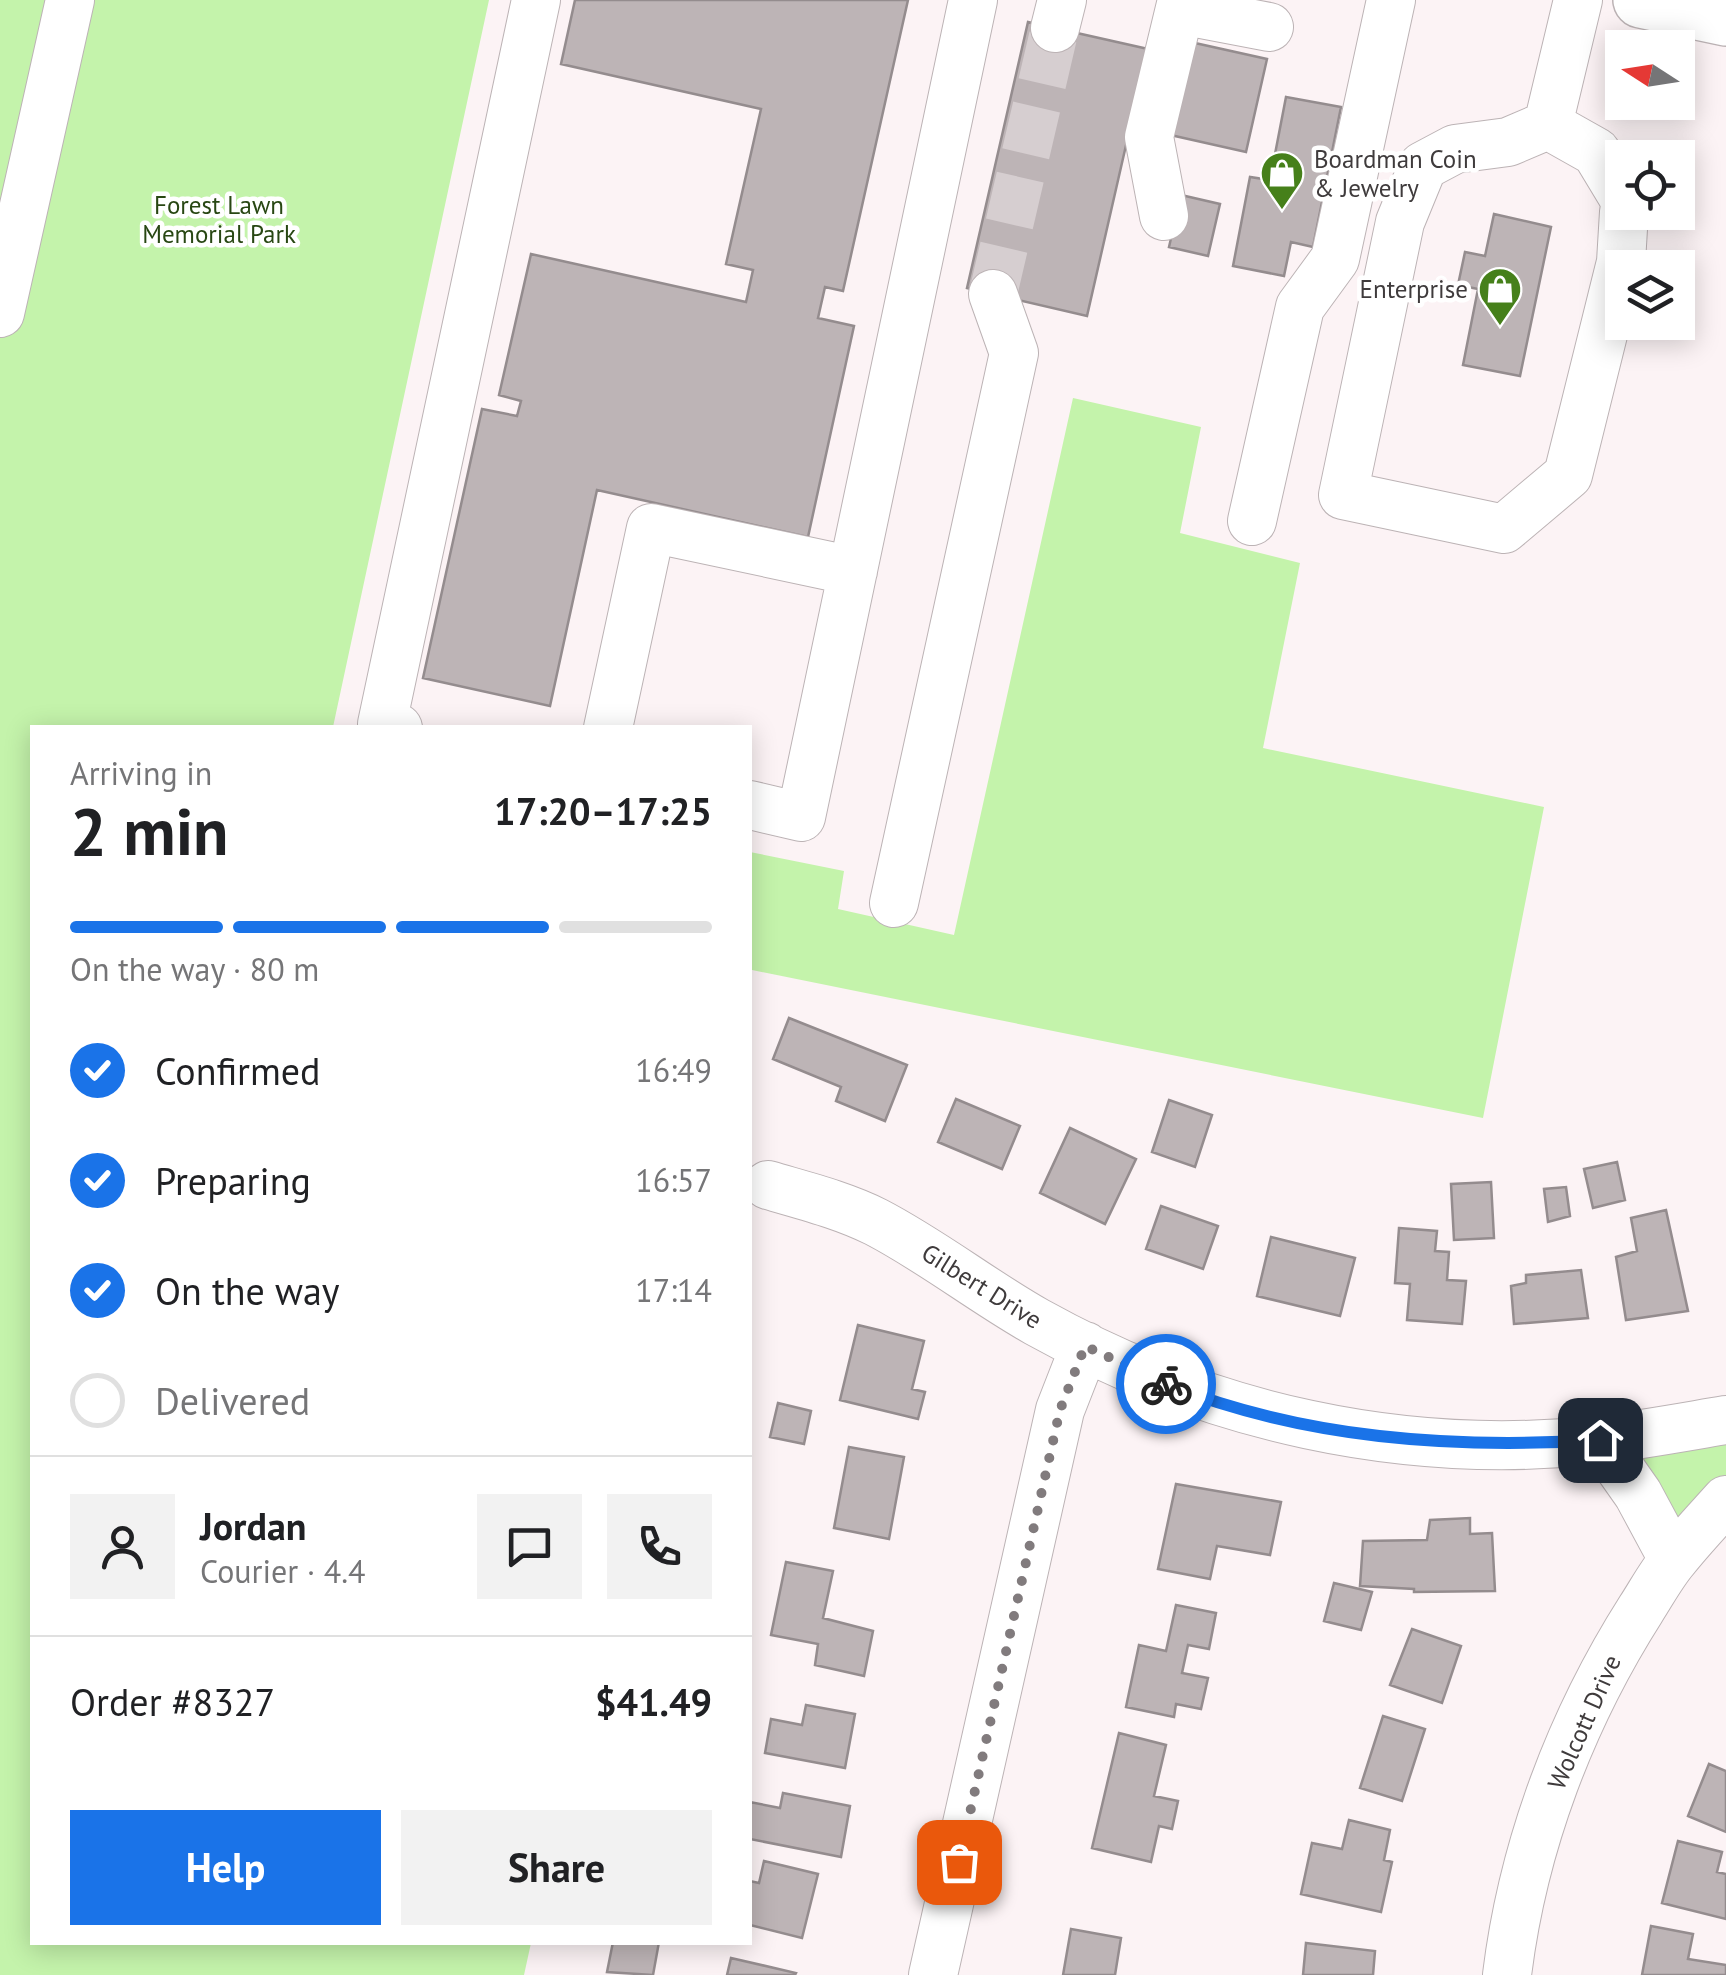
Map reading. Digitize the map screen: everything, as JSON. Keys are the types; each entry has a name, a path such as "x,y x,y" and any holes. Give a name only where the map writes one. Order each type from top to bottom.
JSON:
{"main road":[{"path":"1641,0 1726,18"}],"street":[{"path":"0,313 70,0"},
{"path":"386,725 382,724 536,0"},
{"path":"752,805 801,816 973,0"},
{"path":"1252,521 1300,307 1336,259 1390,0"},
{"path":"1548,125 1578,0"},
{"path":"1164,216 1149,137 1181,5 1269,27"},
{"path":"1548,125 1596,152 1605,167"},
{"path":"1548,125 1508,142 1455,148 1423,166 1400,222 1343,495 1504,529 1568,476 1621,262 1623,230"},
{"path":"894,903 1014,353 994,294"},
{"path":"609,725 652,528 852,571"},
{"name":"Gilbert Drive","path":"768,1186 835,1204 872,1220 1036,1321 1135,1372 1254,1413 1328,1430 1459,1444 1600,1440 1726,1420"},
{"path":"934,1975 1060,1410 1085,1346"},
{"path":"1600,1440 1638,1494 1673,1560"},
{"name":"Wolcott Drive","path":"1507,1975 1512,1936 1535,1840 1568,1748 1618,1647 1673,1560 1726,1500"}],"green space":[{"name":"Forest Lawn Memorial Park","path":"0,0 489,0 333,725 30,725 30,1945 531,1945 524,1975 0,1975"},
{"path":"1073,398 1201,427 1180,533 1300,563 1263,748 1544,807 1483,1118 752,970 752,852 844,871 838,909 954,935"},
{"path":"1726,1420 1726,1500 1673,1559 1600,1440"}],"building":[{"path":"575,0 908,0 843,291 825,287 818,318 854,326 808,537 597,490 550,706 423,678 482,409 517,416 521,401 499,395 531,254 746,302 753,270 726,264 761,109 561,64"},
{"path":"1028,22 1148,49 1087,316 967,288"},
{"path":"1186,41 1267,59 1246,152 1166,134"},
{"name":"Boardman Coin & Jewelry","path":"1286,97 1341,107 1313,247 1291,242 1284,276 1233,266 1250,177 1270,180"},
{"path":"1181,195 1220,204 1208,256 1169,247"},
{"name":"Enterprise","path":"1494,214 1551,227 1520,376 1463,365 1478,289 1458,285 1465,252 1485,256"},
{"path":"789,1018 907,1065 885,1121 836,1101 841,1087 773,1059"},
{"path":"956,1099 1020,1126 1002,1169 938,1142"},
{"path":"1169,1100 1212,1115 1195,1167 1152,1152"},
{"path":"1070,1128 1136,1159 1105,1224 1040,1193"},
{"path":"1617,1162 1625,1200 1593,1208 1584,1169"},
{"path":"1491,1182 1494,1238 1454,1240 1451,1184"},
{"path":"1566,1187 1570,1216 1548,1222 1544,1189"},
{"path":"1161,1206 1218,1226 1203,1269 1146,1249"},
{"path":"1666,1210 1688,1311 1626,1320 1616,1257 1637,1251 1631,1218"},
{"path":"1399,1228 1437,1231 1435,1251 1449,1252 1447,1280 1466,1281 1462,1324 1407,1320 1410,1284 1395,1283"},
{"path":"1271,1237 1355,1258 1340,1316 1257,1296"},
{"path":"1581,1270 1588,1318 1514,1324 1511,1286 1526,1283 1526,1275"},
{"path":"858,1325 924,1341 912,1389 925,1392 918,1419 840,1400"},
{"path":"778,1403 811,1411 804,1444 770,1437"},
{"path":"849,1447 904,1457 889,1539 834,1528"},
{"path":"1176,1484 1281,1502 1270,1555 1217,1546 1210,1579 1158,1569"},
{"path":"1470,1518 1470,1534 1492,1533 1495,1591 1414,1592 1360,1586 1363,1541 1427,1540 1430,1520"},
{"path":"786,1562 833,1571 823,1618 873,1631 864,1676 815,1665 818,1644 771,1635"},
{"path":"1334,1583 1372,1592 1361,1630 1324,1621"},
{"path":"1176,1605 1216,1613 1209,1649 1188,1645 1182,1673 1208,1678 1201,1709 1176,1704 1174,1717 1126,1707 1139,1645 1166,1651"},
{"path":"1412,1629 1461,1646 1442,1703 1390,1685"},
{"path":"806,1705 855,1714 845,1768 765,1753 771,1719 802,1725"},
{"path":"1383,1716 1425,1729 1402,1801 1360,1788"},
{"path":"1119,1733 1166,1745 1154,1796 1178,1801 1172,1829 1159,1826 1151,1862 1092,1848"},
{"path":"1709,1764 1726,1771 1726,1832 1688,1816"},
{"path":"783,1793 850,1806 841,1857 752,1839 752,1802 780,1808"},
{"path":"1349,1820 1390,1830 1384,1860 1392,1862 1381,1912 1301,1894 1312,1843 1342,1849"},
{"path":"1678,1841 1722,1852 1717,1872 1726,1874 1726,1919 1662,1903"},
{"path":"764,1861 818,1874 802,1938 752,1926 752,1881 759,1883"},
{"path":"1651,1926 1693,1934 1688,1959 1726,1965 1726,1975 1642,1975"},
{"path":"1071,1929 1121,1938 1115,1975 1063,1975"},
{"path":"1306,1943 1375,1951 1373,1975 1303,1975"},
{"path":"612,1945 658,1945 653,1975 607,1972"},
{"path":"731,1958 796,1973 727,1975"}],"tunnel":[{"path":"993,294 1055,28"}],"way so far":[{"path":"959,1862 1060,1410 1085,1346 1166,1384"}],"place":[{"name":"Boardman Coin & Jewelry","path":"1282,211"},
{"name":"Enterprise","path":"1500,327"}],"route":[{"path":"1166,1384 1254,1413 1396,1440 1459,1444 1600,1440"}]}
